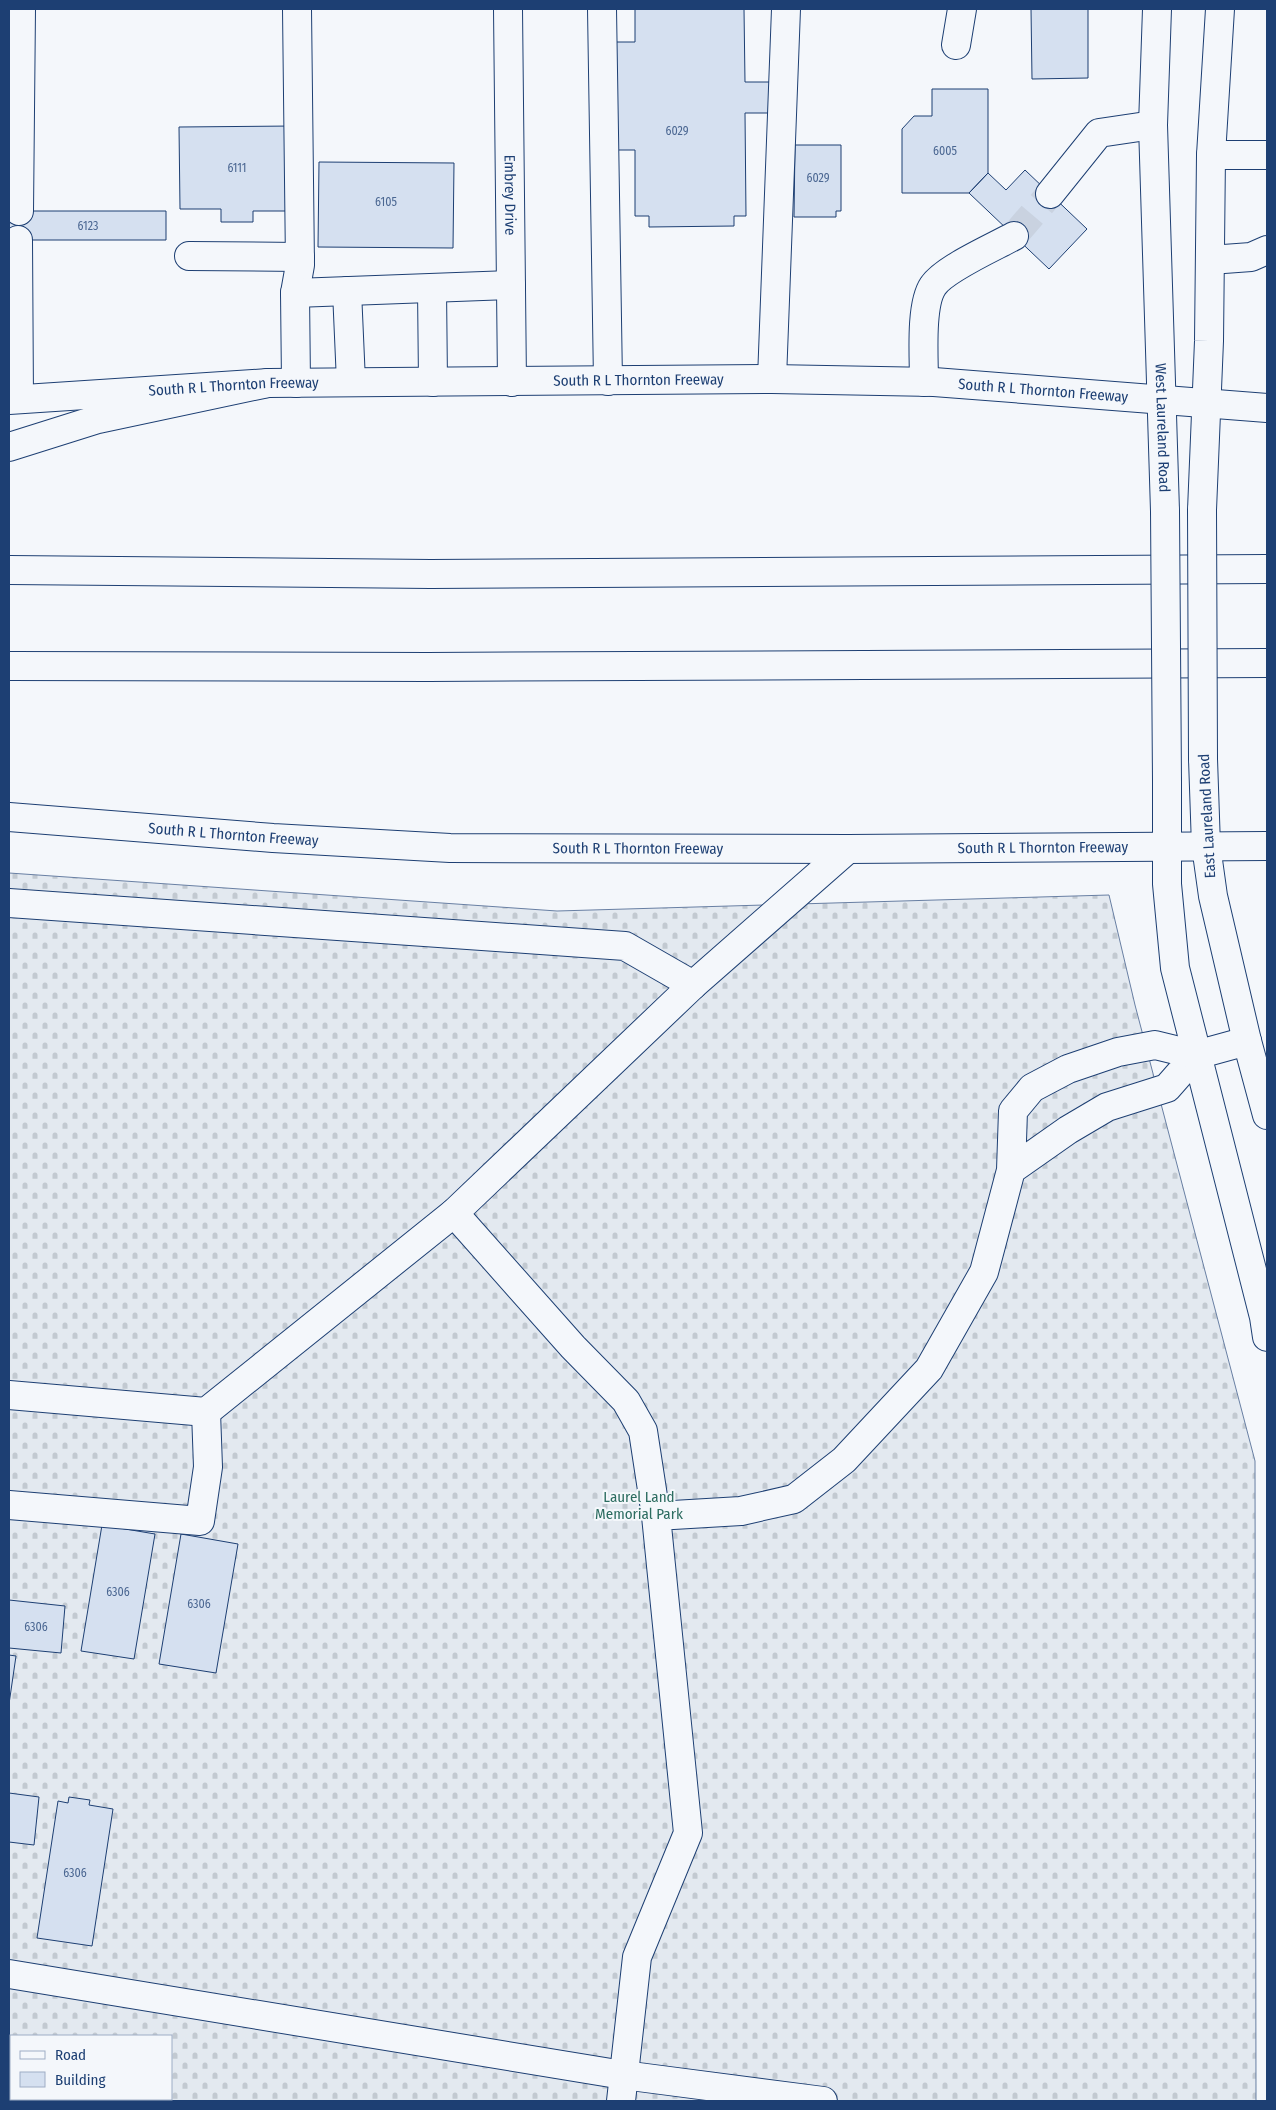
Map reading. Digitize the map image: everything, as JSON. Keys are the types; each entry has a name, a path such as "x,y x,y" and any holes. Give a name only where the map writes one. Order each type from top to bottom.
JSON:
{"main road":[{"path":"19,211 21,9"},
{"path":"296,382 295,293 300,257 297,9"},
{"name":"Embrey Drive","path":"508,9 512,382"},
{"path":"602,9 608,381"},
{"path":"772,379 786,9"},
{"path":"956,45 962,9"},
{"name":"West Laureland Road","path":"1157,9 1153,125 1165,511 1166,846"},
{"path":"1206,402 1211,155 1220,9"},
{"path":"1050,194 1099,133 1153,125"},
{"path":"1211,155 1267,155"},
{"path":"924,382 925,307 933,286 950,271 1014,236"},
{"path":"14,400 18,240"},
{"path":"1210,260 1250,257 1267,250"},
{"path":"189,256 300,257"},
{"path":"295,293 511,285"},
{"path":"432,289 433,382"},
{"path":"348,291 352,382"},
{"name":"South R L Thornton Freeway","path":"14,400 268,382 772,379 924,382 1267,408"},
{"path":"9,447 98,419 268,382"},
{"name":"East Laureland Road","path":"1206,402 1202,510 1203,759 1206,846 1213,896 1246,1041 1267,1115"},
{"path":"9,570 441,574 1267,570"},
{"path":"9,666 428,668 1267,663"},
{"name":"South R L Thornton Freeway","path":"9,817 273,838 450,848 848,849 1267,846"},
{"path":"1166,846 1167,897 1175,968 1264,1318 1267,1337"},
{"path":"9,1395 206,1412 454,1213 693,985 848,849"},
{"path":"9,903 624,946 693,985"},
{"path":"1011,1170 1068,1130 1107,1107 1167,1088 1196,1056 1246,1041"},
{"path":"656,1516 741,1511 794,1499 844,1460 929,1368 984,1272 1011,1170 1012,1111 1032,1088 1068,1069 1118,1052 1155,1045 1196,1056"},
{"path":"454,1213 573,1347 626,1401 644,1431 656,1516 688,1833 637,1957 622,2088"},
{"path":"9,1505 200,1521 208,1467 206,1412"},
{"path":"9,1974 622,2088 823,2101"}],"green space":[{"name":"Laurel Land Memorial Park","path":"9,873 557,911 1109,895 1135,1005 1255,1461 1256,2101 9,2101"}],"building":[{"path":"635,9 744,9 745,82 772,82 772,113 745,113 746,216 734,216 734,226 649,227 649,216 635,216 635,150 608,150 607,42 635,42"},
{"path":"1031,9 1088,9 1088,78 1032,79"},
{"path":"932,89 988,89 988,173 969,193 902,193 902,129 914,116 932,116"},
{"path":"293,126 294,211 253,211 253,222 221,222 221,209 180,209 179,127"},
{"path":"795,145 841,145 841,211 836,211 836,217 794,217"},
{"path":"319,162 454,163 453,248 318,247"},
{"path":"1025,170 1087,229 1049,269 969,193 988,173 1006,190"},
{"path":"9,211 166,211 166,240 9,240"},
{"path":"102,1525 155,1534 134,1659 81,1651"},
{"path":"181,1534 238,1544 216,1673 159,1664"},
{"path":"9,1600 65,1606 61,1653 9,1648"},
{"path":"9,1655 16,1656 9,1704"},
{"path":"9,1793 39,1797 34,1845 9,1842"},
{"path":"69,1797 90,1800 89,1805 113,1809 92,1946 37,1938 58,1801 68,1803"}],"tunnel":[{"path":"1014,236 1050,194"}]}
